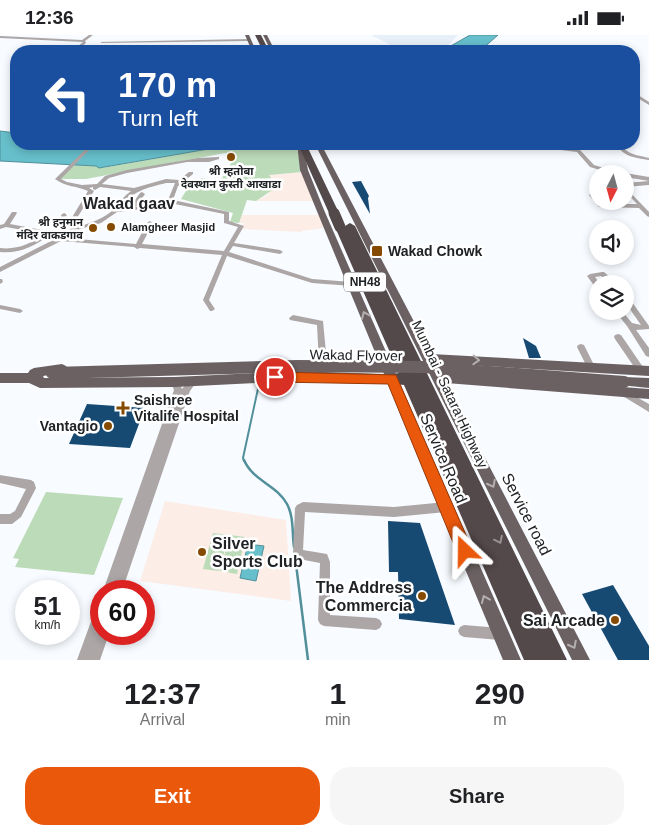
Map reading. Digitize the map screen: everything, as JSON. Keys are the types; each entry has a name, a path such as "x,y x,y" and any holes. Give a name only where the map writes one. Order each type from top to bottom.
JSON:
{"highway":[{"name":"Mumbai - Satara Highway","path":"304,150 341,219 556,660"},
{"name":"Mumbai - Satara Highway","path":"312,150 408,379 535,660"},
{"path":"392,379 408,379"}],"main road":[{"name":"Service Road","path":"320,150 341,219 352,284 512,660"},
{"path":"341,219 427,358 510,361 645,372"},
{"name":"Service road","path":"427,358 581,660"},
{"path":"0,378 34,376 46,370 294,362 372,363 384,360"},
{"path":"294,362 295,376"},
{"name":"Wakad Flyover","path":"34,376 276,370 380,370 449,373 649,390"},
{"path":"0,371 34,376 40,383 175,382 295,376 392,379"},
{"path":"438,378 625,388 649,394"},
{"path":"447,395 464,380"},
{"name":"Wakad Flyover","path":"625,388 649,383"}],"street":[{"path":"81,45 85,42 83,41 91,35"},
{"path":"0,37 83,41"},
{"path":"102,42 250,37"},
{"path":"87,150 58,180 91,191"},
{"path":"570,150 578,151 591,165"},
{"path":"621,150 649,159"},
{"path":"72,221 91,191 108,176 188,161"},
{"path":"170,201 174,187 191,173"},
{"path":"634,177 649,181"},
{"path":"0,270 75,229 99,222 115,211 122,201 136,190 166,181 180,182"},
{"path":"634,184 649,181"},
{"path":"81,187 99,185 136,190"},
{"path":"132,208 142,194"},
{"path":"115,211 160,205 170,201 228,214 226,221 241,226 230,244 206,300 212,309"},
{"path":"634,201 649,215"},
{"path":"634,206 640,206"},
{"path":"3,226 14,213"},
{"path":"64,215 64,218 72,221 75,229"},
{"path":"137,247 150,223"},
{"path":"3,226 49,233 61,237 137,247 226,253 312,281 352,284"},
{"path":"0,250 13,251 25,247 49,233"},
{"path":"0,276 56,245 61,237"},
{"path":"230,244 280,252"},
{"path":"0,307 20,311"},
{"path":"630,325 635,328 646,327 634,310"},
{"path":"293,318 320,323 323,363"},
{"path":"626,320 649,354"},
{"path":"618,337 645,372"},
{"path":"582,347 592,369"},
{"path":"151,480 186,389 193,381"},
{"path":"120,580 178,390 175,382"},
{"path":"625,388 649,408"},
{"path":"0,479 31,485 32,488 18,514 12,519 0,519"},
{"path":"376,624 324,620 325,562 322,558 300,555 297,552 300,508 401,512 446,507"},
{"path":"113,580 135,528"},
{"path":"464,631 500,634"},
{"path":"83,660 93,652"}],"shaded area":[{"path":"371,35 458,35 448,45 391,45"},
{"path":"302,172 314,201 256,201 269,194 268,175"},
{"path":"241,215 320,215 325,228 301,232 241,229 244,223 239,223"},
{"name":"Silver Sports Club","path":"165,501 286,520 291,601 155,583 155,580 140,580"}],"green space":[{"path":"203,150 297,150 302,172 269,175 273,181 274,189 256,201 247,200 239,223 230,222 233,213 181,199 189,186 201,178 221,180 233,160 226,159 228,155 225,153 86,179 61,179 73,165 102,168"},
{"path":"46,492 123,498 94,575 15,567 19,559 13,558"},
{"path":"213,533 229,535 219,571 203,569"},
{"path":"230,535 245,537 237,574 220,571"}],"water":[{"path":"470,35 498,35 487,45 452,45"},
{"path":"0,131 10,132 10,150 202,150 99,168 96,166 0,161"},
{"path":"248,544 264,546 256,581 240,578"}],"building":[{"path":"361,181 369,196 370,214 352,182"},
{"path":"523,338 536,346 541,358 529,358"},
{"name":"Vantagio","path":"87,404 145,408 130,448 69,444"},
{"name":"The Address Commercia","path":"388,521 420,523 455,625 399,619 398,572 389,572"},
{"name":"Sai Arcade","path":"613,585 649,646 649,660 618,660 582,594"}],"waterway":[{"path":"244,461 243,458 259,384"},
{"path":"244,460 253,473 277,492 287,504 292,520 294,547"},
{"path":"295,556 308,660"}],"place":[{"name":"श्री म्हतोबा देवस्थान कुस्ती आखाडा","path":"231,157"},
{"name":"Alamgheer Masjid","path":"111,227"},
{"name":"श्री हनुमान मंदिर वाकडगाव","path":"93,228"},
{"name":"Wakad Chowk","path":"377,251"},
{"name":"Saishree Vitalife Hospital","path":"123,408"},
{"name":"Vantagio","path":"108,426"},
{"name":"Silver Sports Club","path":"202,552"},
{"name":"The Address Commercia","path":"422,596"},
{"name":"Sai Arcade","path":"615,620"}],"district":[{"name":"Wakad gaav","path":"129,203"}],"route":[{"path":"275,377 392,379 465,551"}]}
